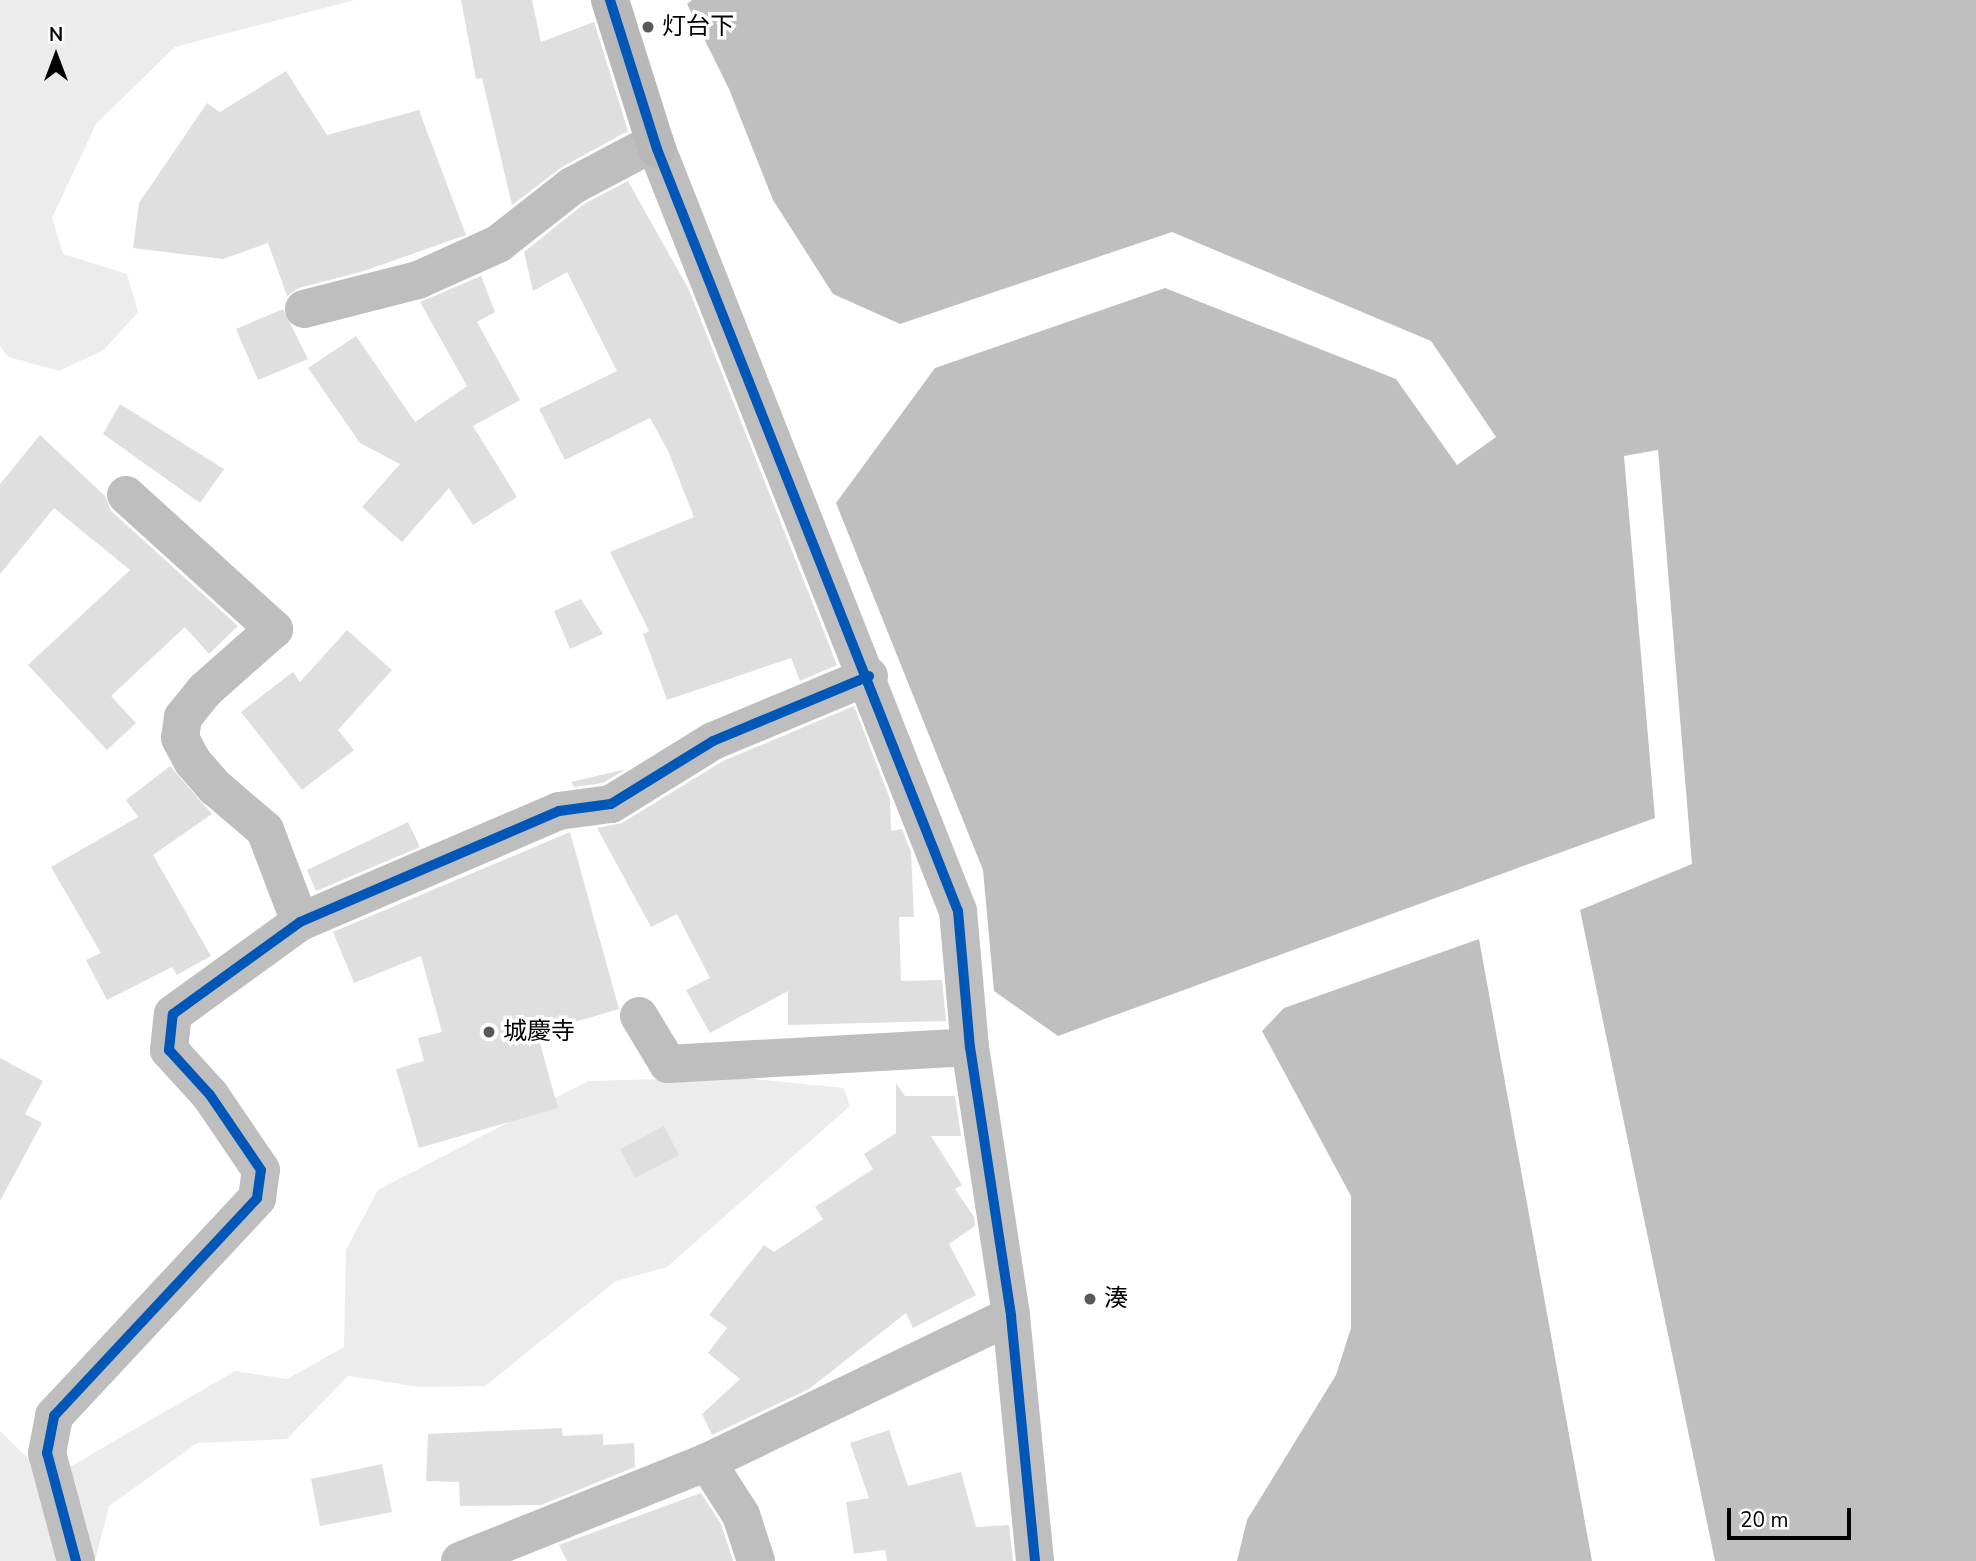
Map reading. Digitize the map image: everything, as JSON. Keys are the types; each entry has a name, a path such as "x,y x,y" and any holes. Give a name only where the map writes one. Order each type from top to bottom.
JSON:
{"street":[{"path":"610,0 656,145 869,676 958,911 970,1047 1011,1316 1035,1561"},
{"path":"304,310 418,280 498,244 572,186 656,145"},
{"path":"126,495 274,629 205,690 183,717 180,738 192,762 216,788 265,830 300,922"},
{"path":"76,1561 47,1453 54,1416 257,1198 261,1170 210,1094 170,1050 173,1014 300,922 559,811 611,804 713,741 869,676"},
{"path":"639,1016 668,1064 970,1047"},
{"path":"460,1561 708,1462 1011,1316"},
{"path":"708,1462 741,1515 756,1561"}],"shaded area":[{"path":"0,0 355,0 175,47 96,124 52,218 63,254 127,274 138,312 104,350 59,371 8,357 0,346"},
{"path":"692,0 1976,0 1976,1561 1715,1561 1580,910 1692,864 1658,450 1624,456 1655,818 1058,1036 994,991 983,870 836,503 935,368 1165,288 1396,379 1457,465 1496,437 1431,341 1172,232 900,324 833,294 773,200 729,89 687,4"},
{"path":"1479,939 1592,1561 1237,1561 1247,1520 1336,1375 1351,1328 1351,1196 1262,1031 1284,1008"},
{"path":"733,1077 844,1088 850,1106 667,1267 616,1281 485,1386 420,1387 348,1376 287,1439 197,1443 109,1506 95,1561 0,1561 0,1431 49,1479 235,1371 287,1379 344,1347 346,1250 378,1190 588,1081"}],"building":[{"path":"461,0 532,0 541,42 594,22 628,131 562,167 512,205 482,78 476,79"},
{"path":"286,71 327,135 419,110 466,235 364,271 299,288 287,296 268,243 223,259 133,248 139,203 207,103 220,112"},
{"path":"628,181 689,290 837,665 800,681 791,658 667,700 643,634 649,631 610,552 694,517 668,451 650,418 565,460 539,409 617,371 567,272 533,291 524,252 584,204"},
{"path":"481,276 495,312 477,322 520,400 473,426 517,497 473,525 449,488 402,542 362,507 400,464 360,443 308,368 356,336 415,422 467,386 420,302"},
{"path":"283,309 308,359 258,380 236,329"},
{"path":"120,404 224,469 200,503 103,434"},
{"path":"40,435 105,496 111,511 238,626 209,654 185,627 111,696 136,723 107,750 28,665 130,570 54,508 0,574 0,484"},
{"path":"581,599 603,634 570,649 554,611"},
{"path":"347,630 392,670 338,730 354,750 302,790 241,712 293,672 300,682"},
{"path":"854,706 890,799 891,831 902,829 911,852 914,917 899,917 901,981 942,980 946,1021 788,1025 788,991 710,1033 686,990 710,978 677,914 651,927 597,828 622,823 723,761"},
{"path":"170,766 212,814 153,855 211,956 177,975 172,967 107,1000 86,960 101,953 51,867 138,817 126,800"},
{"path":"626,769 603,783 574,787 571,782"},
{"path":"408,822 420,847 316,891 307,870"},
{"name":"城慶寺","path":"570,832 619,1009 537,1033 558,1108 419,1148 396,1069 424,1061 418,1038 442,1032 421,956 354,983 333,932"},
{"path":"0,1058 43,1081 25,1114 42,1123 0,1201"},
{"path":"896,1083 905,1096 955,1096 961,1136 931,1136 962,1185 955,1189 974,1217 975,1226 949,1244 976,1295 913,1328 906,1313 809,1389 712,1435 702,1414 740,1379 708,1353 727,1328 709,1315 764,1245 774,1252 823,1219 815,1207 873,1169 864,1154 896,1133"},
{"path":"664,1126 679,1155 635,1178 620,1149"},
{"path":"562,1428 563,1436 603,1434 603,1445 634,1443 635,1467 541,1505 460,1506 459,1482 426,1481 428,1434"},
{"path":"889,1430 908,1486 961,1472 976,1527 1009,1525 1013,1561 887,1561 885,1550 854,1554 846,1502 869,1498 850,1443"},
{"path":"382,1464 392,1512 320,1526 311,1479"},
{"path":"701,1493 721,1524 733,1561 567,1561 559,1545"}],"cycle path":[{"path":"610,0 657,149 958,911 970,1047 1011,1316 1035,1561"},
{"path":"76,1561 47,1453 54,1416 257,1198 261,1170 210,1095 169,1050 173,1014 300,922 559,811 611,804 713,741 869,676"}],"place":[{"name":"灯台下","path":"648,27"},
{"name":"城慶寺","path":"489,1032"},
{"name":"湊","path":"1090,1299"}]}
